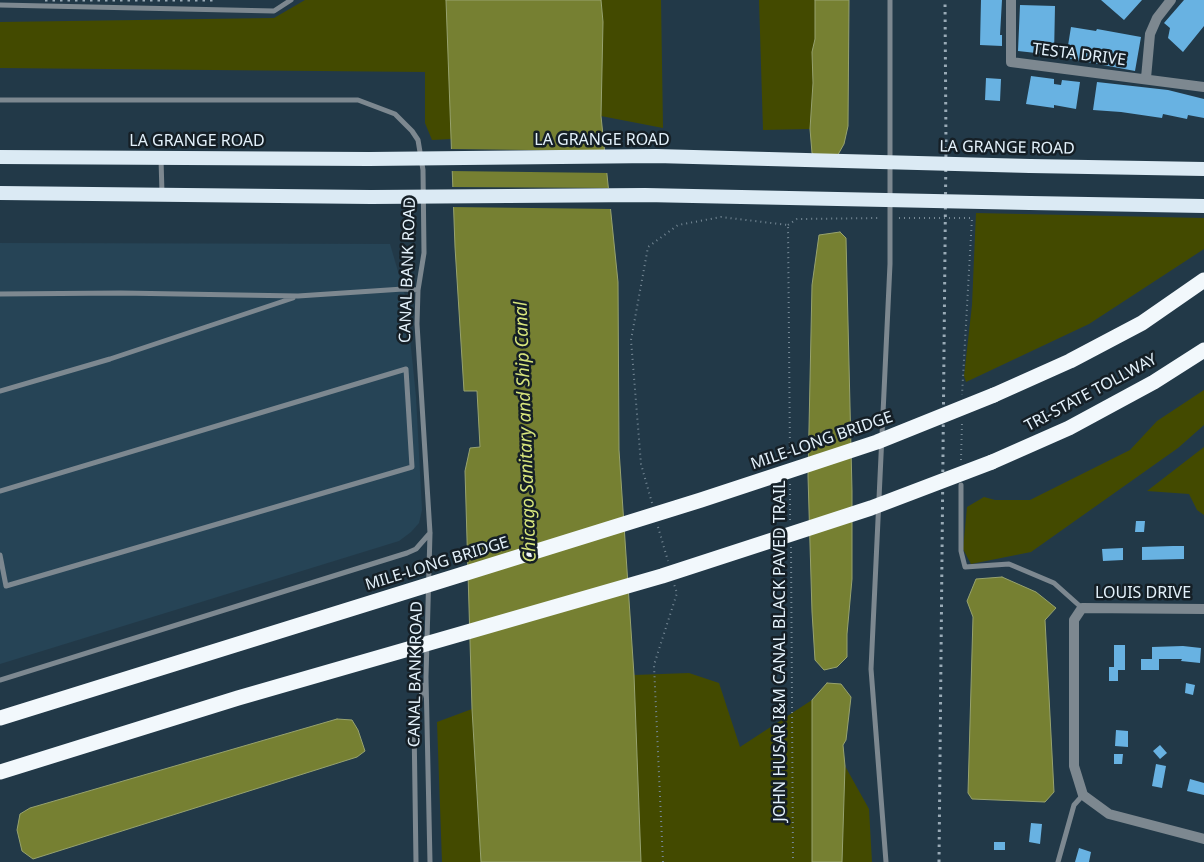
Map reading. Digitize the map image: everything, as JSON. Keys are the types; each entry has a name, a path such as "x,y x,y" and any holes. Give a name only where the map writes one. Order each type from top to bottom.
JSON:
{"highway":[{"name":"LA GRANGE ROAD","path":"0,157 369,159 656,156 1204,169"},
{"path":"0,193 371,197 645,195 1204,206"},
{"name":"MILE-LONG BRIDGE","path":"0,718 701,500 877,442 994,396 1070,360 1142,323 1204,280"},
{"name":"TRI-STATE TOLLWAY","path":"0,772 238,698 662,576 871,508 992,462 1069,428 1154,382 1204,350"}],"street":[{"name":"TESTA DRIVE","path":"1011,0 1011,62 1204,86"},
{"path":"1146,78 1150,34 1165,2"},
{"path":"1082,608 1074,620 1074,766 1083,795 1109,814 1204,839"},
{"name":"LOUIS DRIVE","path":"1082,608 1204,609"}],"lane":[{"path":"0,5 274,11 291,0"},
{"path":"886,862 871,669 890,264 890,0"},
{"name":"CANAL BANK ROAD","path":"0,100 358,100 395,114 418,140 423,170 424,254 418,290 416,324 430,533 426,677 430,862"},
{"path":"161,158 162,194"},
{"path":"0,294 121,293 298,296 403,289 418,290"},
{"path":"0,391 110,358 298,296"},
{"path":"0,491 406,369 412,467 6,586 0,555"},
{"path":"961,484 961,551 966,567 1008,564 1054,582 1082,608"},
{"path":"0,680 407,553 416,549 430,533"},
{"path":"416,862 414,722 426,677"},
{"path":"1058,862 1074,805 1083,795"}],"path":[{"path":"654,510 641,464 631,340 648,247 678,225 721,217 788,224 797,219 972,218 962,396"},
{"name":"JOHN HUSAR I&M CANAL BLACK PAVED TRAIL","path":"788,224 790,464"},
{"path":"961,484 962,416"},
{"name":"JOHN HUSAR I&M CANAL BLACK PAVED TRAIL","path":"790,484 790,524"},
{"path":"656,519 669,566"},
{"name":"JOHN HUSAR I&M CANAL BLACK PAVED TRAIL","path":"790,544 793,862"},
{"path":"663,862 654,665 677,593 674,584"}],"shaded area":[{"path":"305,0 446,0 452,139 432,140 425,123 425,72 0,68 0,22 274,18"},
{"path":"601,0 661,0 663,128 601,116 603,22"},
{"path":"759,0 815,0 815,39 812,52 813,83 810,129 763,130"},
{"path":"976,213 1204,218 1204,249 1089,324 966,382 964,376 972,305"},
{"path":"0,243 390,244 406,299 416,397 422,510 419,523 399,541 0,664"},
{"path":"1204,390 1204,425 1178,448 1031,552 971,564 963,549 967,507 984,497 995,500 1030,500 1130,450 1157,421"},
{"path":"1204,447 1204,515 1197,510 1189,494 1147,491"},
{"path":"689,673 719,683 740,747 812,700 812,862 641,862 634,675"},
{"path":"472,709 481,862 442,862 437,722"},
{"path":"845,766 869,809 872,862 842,862"}],"water":[{"name":"Chicago Sanitary and Ship Canal","path":"446,0 601,0 603,22 601,116 618,282 619,450 634,675 641,862 481,862 472,709 465,471 470,448 480,447 477,391 464,391 455,247"},
{"path":"815,0 849,0 848,126 844,144 831,167 812,153 810,129 813,83 812,52 815,39"},
{"path":"840,232 846,238 852,491 852,579 847,657 837,667 824,670 815,660 812,612 808,476 812,285 819,235"},
{"path":"1002,577 1036,592 1056,608 1045,620 1054,792 1045,802 972,799 968,793 973,617 967,601 976,579"},
{"path":"827,683 841,684 851,697 846,740 843,745 845,766 842,862 812,862 812,700"},
{"path":"337,719 352,720 358,730 365,751 357,757 33,859 22,851 17,830 20,814 30,808"}],"pier":[{"path":"450,149 607,151 609,173 450,171"},
{"path":"451,187 611,188 613,209 451,207"}],"building":[{"path":"981,0 1002,0 1000,35 1002,35 1002,46 980,45"},
{"path":"1101,0 1142,0 1124,20"},
{"path":"1184,0 1204,0 1204,26 1183,52 1168,38 1170,28 1164,23"},
{"path":"1020,5 1055,6 1054,55 1018,51"},
{"path":"1071,27 1096,31 1097,29 1141,37 1135,71 1066,58"},
{"path":"1031,76 1054,79 1054,84 1061,85 1062,80 1080,82 1076,109 1054,105 1054,108 1026,104"},
{"path":"986,78 1001,79 1000,101 985,100"},
{"path":"1097,82 1168,90 1204,99 1204,118 1188,115 1187,119 1163,114 1162,118 1093,110"},
{"path":"1136,521 1145,521 1144,532 1135,532"},
{"path":"1184,546 1184,559 1142,560 1142,547"},
{"path":"1123,548 1123,560 1103,561 1102,549"},
{"path":"1114,645 1125,645 1125,670 1118,670 1118,681 1109,681 1109,667 1114,667"},
{"path":"1183,646 1201,648 1200,663 1181,661 1182,659 1159,659 1159,670 1141,670 1141,659 1152,659 1152,647"},
{"path":"1186,683 1195,685 1193,695 1185,693"},
{"path":"1116,730 1128,731 1128,747 1115,746"},
{"path":"1160,745 1167,753 1160,759 1153,751"},
{"path":"1114,754 1123,754 1122,764 1114,764"},
{"path":"1156,764 1166,766 1162,788 1152,786"},
{"path":"1190,779 1204,783 1204,795 1187,791"},
{"path":"1031,823 1042,824 1040,844 1029,842"},
{"path":"994,842 1005,842 1005,850 994,850"},
{"path":"1079,848 1091,852 1089,862 1075,862"}],"railway":[{"path":"45,0 214,0"},
{"path":"939,862 946,147 945,0"}]}
